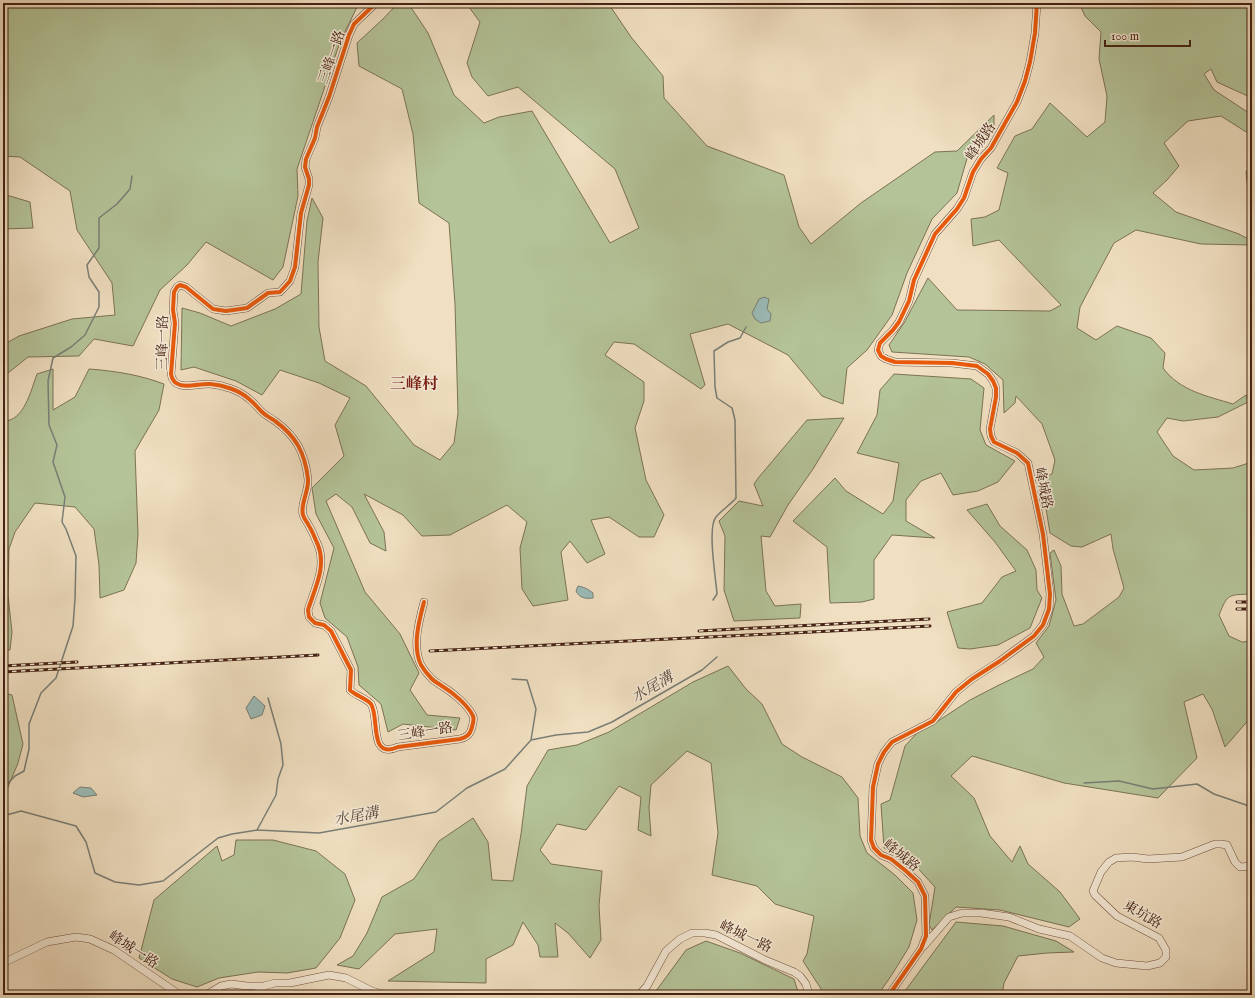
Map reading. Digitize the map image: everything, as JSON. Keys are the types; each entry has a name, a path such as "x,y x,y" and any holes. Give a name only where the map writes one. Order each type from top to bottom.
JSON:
{"street":[{"name":"三峰一路","path":"376,3 354,24 349,35 329,97 317,127 315,138 306,159 305,167 309,179 309,186 300,213 295,267 290,281 280,292 268,293 248,308 226,311 214,309 186,287 180,285 177,287 174,292 173,310 175,323 171,374 176,384 183,386 209,384 224,386 237,391 248,398 263,413 288,431 303,453 308,481 303,507 303,516 319,547 322,558 321,568 308,610 309,617 324,625 331,631 351,670 350,690 355,695 370,703 374,710 376,719 376,736 384,749 390,750 398,747 460,739 467,737 473,726 473,717 470,710 456,696 433,680 425,672 420,663 418,654 418,630 424,602"},
{"name":"峰城路","path":"889,995 921,950 926,936 925,896 918,882 896,863 881,855 874,848 871,840 873,787 878,764 884,752 892,742 933,721 956,692 972,679 1034,636 1043,625 1049,609 1050,594 1043,534 1028,463 1017,454 994,442 991,436 990,429 996,397 996,388 993,381 988,374 977,366 952,363 895,362 881,356 878,350 880,343 899,322 909,301 914,280 936,234 957,209 964,198 973,172 981,159 991,148 1017,102 1030,62 1035,33 1037,3"},
{"name":"東坑路","path":"921,950 949,917 962,913 981,913 1009,918 1070,936 1102,958 1116,963 1147,966 1160,963 1166,957 1166,950 1159,938 1117,916 1095,895 1093,891 1095,885 1101,872 1109,862 1116,858 1132,857 1148,859 1161,857 1182,857 1203,848 1221,844 1227,845 1235,862 1240,867 1252,866"},
{"name":"峰城一路","path":"639,995 647,986 666,951 680,939 692,933 705,933 716,934 765,960 794,972 800,976 806,984 809,995"},
{"name":"峰城一路","path":"3,963 48,942 76,937 90,939 114,950 180,995"},
{"path":"206,995 221,986 231,984 264,986 330,975 346,978 372,991 387,995"},
{"path":"255,995 264,986"}],"green space":[{"path":"3,3 359,3 340,42 297,169 298,196 283,267 273,280 206,242 187,265 160,290 133,346 94,339 79,356 28,357 3,377 3,345 19,336 72,319 115,315 112,283 77,230 70,191 20,157 3,156"},
{"path":"398,3 408,3 428,33 454,95 484,123 499,117 532,111 610,243 639,228 615,169 518,87 488,96 472,77 467,63 480,22 466,3 608,3 631,37 663,76 664,98 707,146 784,175 799,227 811,244 861,203 935,152 957,151 994,115 994,125 968,155 957,193 932,219 907,273 892,315 867,350 847,368 843,404 822,396 788,355 728,324 690,334 705,385 701,389 634,344 614,342 605,355 644,382 644,401 635,428 646,480 664,515 654,537 639,537 609,517 591,520 605,554 587,563 570,541 561,552 568,600 533,606 522,589 520,548 527,522 507,505 450,535 422,536 403,515 364,494 384,532 386,551 370,543 352,507 336,494 326,501 365,592 400,634 419,673 410,690 427,715 460,718 456,730 403,724 388,732 381,704 359,685 358,667 347,637 325,618 320,603 334,548 316,514 312,488 344,456 335,425 350,398 319,383 280,370 262,395 236,381 194,367 181,370 182,308 200,313 231,326 275,309 301,294 307,221 312,198 323,218 318,262 319,327 325,361 366,386 414,445 440,460 454,443 458,413 455,304 449,223 419,203 413,134 402,89 359,66 357,43"},
{"path":"1079,3 1252,3 1252,98 1217,82 1211,69 1204,74 1214,90 1252,115 1252,137 1221,116 1188,121 1164,143 1179,166 1153,193 1176,212 1239,234 1252,241 1252,245 1201,244 1136,230 1114,243 1080,307 1077,328 1096,340 1117,326 1151,338 1165,353 1163,368 1177,382 1195,392 1233,404 1246,395 1248,402 1218,417 1183,421 1167,418 1157,432 1173,456 1194,470 1233,468 1252,462 1252,594 1233,595 1227,599 1219,615 1229,636 1242,642 1252,641 1252,716 1225,747 1212,709 1203,694 1184,702 1197,758 1158,798 1064,783 972,756 951,776 974,798 990,836 1012,862 1020,846 1028,864 1060,892 1080,919 1069,927 1000,910 956,907 932,930 929,925 935,887 914,864 884,848 881,804 890,800 905,746 917,733 970,700 1033,669 1044,657 1036,643 1049,626 1056,600 1050,553 1054,550 1061,566 1062,594 1074,626 1083,624 1119,597 1124,588 1113,549 1111,534 1082,547 1071,546 1050,533 1041,478 1052,474 1055,460 1042,424 1016,396 1015,403 1004,413 1003,380 985,364 969,357 892,352 889,345 904,323 928,278 957,310 1050,311 1061,305 999,240 973,246 971,219 985,217 999,210 1008,173 997,168 1015,136 1032,129 1050,103 1087,137 1105,122 1107,96 1099,59 1101,32 1085,16"},
{"path":"1252,161 1252,190 1248,189 1246,172"},
{"path":"3,194 30,202 33,228 3,229"},
{"path":"53,369 53,410 75,397 89,369 128,374 164,384 159,410 135,451 138,534 136,563 124,590 100,598 99,565 94,529 75,507 35,503 15,532 9,549 8,595 12,632 10,650 3,650 3,421 10,420 21,411 26,404 37,374"},
{"path":"894,374 971,379 984,388 980,430 986,445 1015,461 998,482 978,491 953,495 941,473 921,481 906,500 906,521 935,538 892,535 874,560 874,599 862,602 830,603 827,547 793,521 835,478 846,491 883,514 893,501 899,463 857,453 877,415 880,390"},
{"path":"844,418 813,469 788,505 770,537 761,536 766,591 775,606 801,604 800,618 734,621 724,590 725,536 719,521 739,501 763,506 754,484 807,420"},
{"path":"987,504 1000,526 1027,550 1036,570 1037,590 1042,598 1030,628 998,645 970,649 958,648 947,612 982,603 1002,577 1016,571 995,542 967,510"},
{"path":"728,666 746,689 762,704 782,744 802,757 842,777 858,798 860,836 867,853 895,875 913,893 917,920 909,947 878,995 825,995 803,961 807,954 814,916 775,904 757,886 712,875 718,833 711,763 687,751 651,785 649,808 651,836 638,830 641,797 619,786 586,830 557,824 540,850 551,864 602,871 599,906 601,940 590,958 568,933 555,923 558,957 540,957 538,945 523,922 513,945 486,959 486,983 388,981 434,952 437,929 395,934 359,969 337,965 353,956 367,933 382,897 414,879 439,841 473,818 488,842 492,880 513,881 527,786 548,750 577,745 609,732 693,682"},
{"path":"3,693 12,695 23,744 18,763 3,799"},
{"path":"236,840 273,840 316,851 345,874 355,900 340,938 316,968 287,973 258,972 219,978 197,987 172,979 139,958 154,900 217,846 222,861 234,855"},
{"path":"956,922 1003,926 1056,941 1074,952 1018,956 1004,983 1002,995 902,995"},
{"path":"706,941 740,953 794,979 799,995 653,995 686,950"}],"water":[{"path":"764,297 769,299 767,309 771,314 770,321 761,323 755,319 752,313 759,299"},
{"path":"578,586 586,588 593,593 593,598 581,597 576,591"},
{"path":"254,696 265,706 262,715 251,719 246,708"},
{"path":"80,787 91,788 97,795 83,797 73,793"}],"waterway":[{"path":"3,788 15,776 24,771 29,749 29,724 41,693 56,678 73,626 76,556 62,522 65,497 53,462 57,445 49,425 48,381 53,358 71,347 85,335 99,307 99,292 89,277 87,265 99,248 99,218 117,204 130,189 132,176"},
{"name":"水尾溝","path":"713,600 717,594 712,542 713,523 716,517 736,498 735,420 732,408 717,398 715,387 714,351 728,342 740,338 746,327"},
{"name":"水尾溝","path":"3,816 21,811 76,826 86,842 95,873 115,882 139,885 163,881 218,838 232,834 257,830 319,833 436,812 467,788 505,769 531,740 556,735 588,732 612,722 702,670 717,657"},
{"path":"512,679 527,680 536,709 531,740"},
{"path":"257,830 276,795 278,779 283,765 281,744 268,698"},
{"path":"1084,783 1119,781 1153,789 1197,784 1214,794 1252,807"}],"railway":[{"path":"1237,602 1252,602"},
{"path":"1237,609 1252,609"},
{"path":"699,631 929,619"},
{"path":"430,651 930,626"},
{"path":"3,672 318,655"},
{"path":"3,666 77,662"}],"cycle path":[{"path":"376,3 354,24 349,35 329,97 317,127 315,138 306,159 305,167 309,179 309,185 301,213 295,267 290,281 280,292 268,293 247,308 226,311 213,309 186,287 180,285 177,287 174,292 173,310 175,323 171,374 173,380 181,385 187,386 210,384 231,388 241,393 289,433 302,453 308,479 302,511 318,545 321,562 319,578 308,610 309,617 315,623 324,625 331,631 351,670 350,690 371,704 374,710 377,736 382,748 389,749 460,739 469,734 473,724 473,716 464,703 433,680 421,665 418,658 417,634 424,602"},
{"path":"889,995 921,949 926,936 925,896 918,882 891,859 881,855 874,848 871,840 873,787 878,764 884,752 892,742 933,721 956,692 972,679 1034,636 1043,625 1049,609 1050,594 1043,534 1028,463 1017,453 994,442 991,436 990,429 996,397 996,388 993,381 988,374 977,366 952,363 895,362 881,356 878,350 880,343 899,322 909,301 914,280 935,234 957,209 964,198 973,172 981,159 991,148 1017,102 1030,62 1035,33 1037,3"}],"district":[{"name":"三峰村","path":"414,383"}]}
